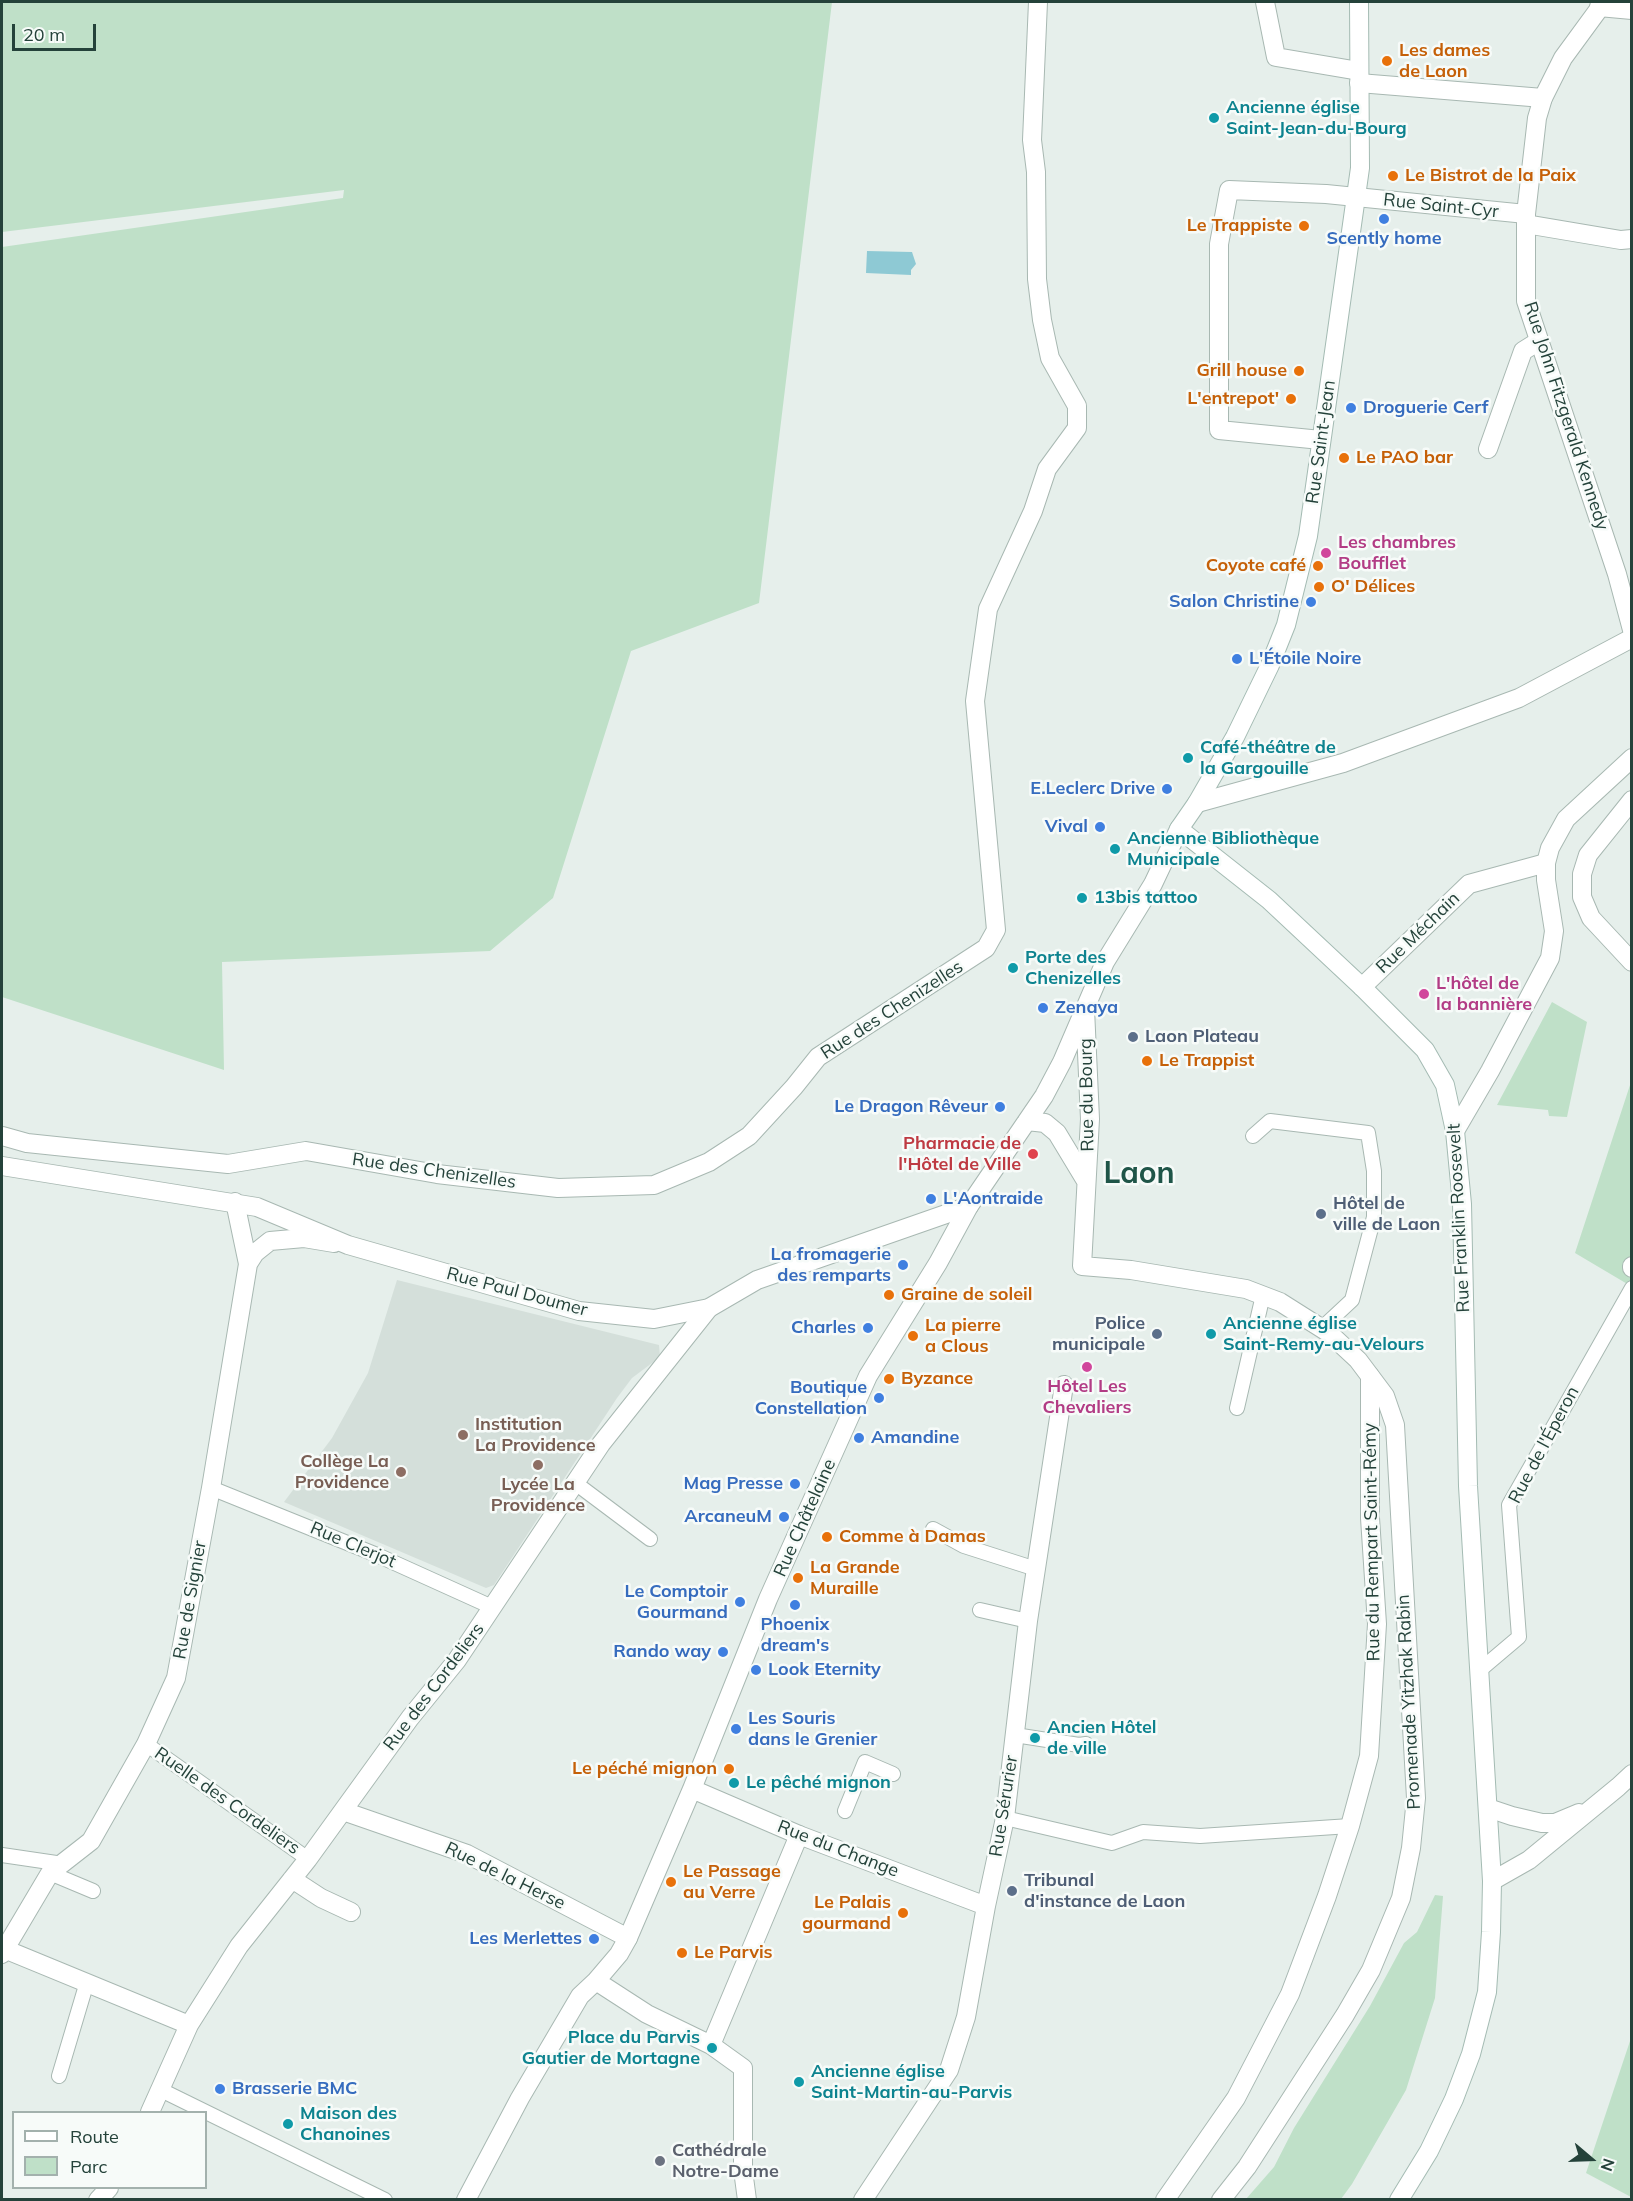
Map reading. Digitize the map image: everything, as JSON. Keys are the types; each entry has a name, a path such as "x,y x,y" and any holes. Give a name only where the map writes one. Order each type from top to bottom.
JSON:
{"street":[{"name":"Rue des Chenizelles","path":"2,1136 27,1143 228,1164 306,1151 437,1174 558,1188 654,1185 709,1162 749,1136 818,1057 986,948 996,930 975,701 988,609 1033,511 1047,469 1077,428 1077,405 1050,358 1037,279 1036,172 1032,140 1038,2"},
{"path":"1265,2 1276,57 1359,77 1543,98"},
{"name":"Rue Saint-Jean","path":"1179,829 1197,803 1234,737 1269,665 1286,625 1308,536 1359,168 1359,2"},
{"path":"1601,4 1632,10"},
{"name":"Rue John Fitzgerald Kennedy","path":"1601,4 1563,58 1543,98 1537,118 1526,219 1526,302 1617,574 1632,630"},
{"name":"Rue Saint-Cyr","path":"1321,440 1219,430 1219,244 1229,190 1356,197 1526,219 1621,240 1632,239"},
{"path":"1488,449 1523,351 1539,342"},
{"path":"1197,803 1343,763 1519,698 1632,638"},
{"path":"1455,1131 1550,958 1554,931 1546,880 1546,863 1550,848 1566,819 1632,758"},
{"path":"1632,800 1588,855 1582,874 1582,897 1591,918 1632,962"},
{"name":"Rue Franklin Roosevelt","path":"1179,829 1269,900 1425,1050 1445,1085 1455,1131 1462,1204 1467,1434 1492,1881 1487,1992 1472,2054 1454,2099 1429,2151 1399,2199"},
{"name":"Rue du Bourg","path":"1027,1120 1044,1096 1062,1062 1105,962 1153,884 1179,829"},
{"name":"Rue Méchain","path":"1362,987 1469,884 1546,863"},
{"name":"Rue du Bourg","path":"1082,1266 1090,1119 1085,1009"},
{"path":"1027,1120 1045,1123 1057,1133 1086,1181"},
{"name":"Rue Châtelaine","path":"466,2199 520,2098 580,1996 619,1954 628,1938 692,1789 768,1599 868,1376 938,1263 969,1206 1027,1120"},
{"name":"Rue Paul Doumer","path":"2,1166 257,1207 348,1245 579,1311 654,1319 709,1308 756,1280 969,1206"},
{"name":"Rue de Signier","path":"2,1951 56,1868 90,1841 146,1744 176,1678 211,1488 248,1264 235,1202"},
{"path":"248,1264 255,1253 270,1241 303,1238 348,1245"},
{"name":"Promenade Yitzhak Rabin","path":"1082,1266 1131,1270 1233,1287 1280,1302 1322,1328 1358,1360 1385,1396 1395,1425 1416,1798 1411,1848 1401,1898 1371,1970 1289,2104 1247,2167 1221,2199"},
{"name":"Rue des Cordeliers","path":"150,2111 189,2025 239,1946 308,1858 410,1718 457,1660 574,1482 608,1435 709,1308"},
{"name":"Rue du Rempart Saint-Rémy","path":"1165,2199 1236,2098 1290,1994 1327,1896 1350,1826 1369,1756 1377,1624 1370,1518 1370,1376"},
{"name":"Rue Sérurier","path":"863,2199 949,2070 966,2017 1005,1818 1028,1621 1064,1385"},
{"path":"1492,1881 1529,1860 1632,1774"},
{"name":"Rue du Change","path":"692,1789 799,1835 833,1842 986,1906"},
{"path":"1488,1808 1542,1823 1555,1822 1594,1807"},
{"name":"Rue de la Herse","path":"343,1811 467,1854 628,1938"},
{"path":"711,2045 799,1835"},
{"path":"291,1879 321,1898 351,1912"},
{"path":"2,1951 87,1982 189,2025"},
{"path":"596,1981 647,2014 711,2045 743,2068 743,2170 747,2199"}],"lane":[{"path":"1253,1136 1270,1121 1368,1133 1374,1171 1374,1217 1352,1300 1322,1328"},
{"name":"Rue de l'Éperon","path":"1480,1670 1520,1637 1509,1505 1632,1287"},
{"path":"1238,1408 1263,1295"},
{"path":"574,1482 650,1539"},
{"name":"Rue Clerjot","path":"211,1488 377,1555 492,1607"},
{"path":"933,1529 964,1546 1036,1569"},
{"path":"980,1610 1028,1621"},
{"path":"1015,1735 1079,1745 1086,1744"},
{"name":"Ruelle des Cordeliers","path":"146,1744 308,1858"},
{"path":"845,1811 865,1762 893,1774"},
{"path":"1005,1818 1112,1843 1143,1832 1200,1836 1350,1826"},
{"path":"2,1855 56,1868 93,1890"},
{"path":"59,2076 87,1982"},
{"path":"161,2090 204,2111"},
{"path":"207,2112 385,2199"}],"shaded area":[{"name":"Institution La Providence","path":"397,1280 659,1345 660,1357 632,1378 494,1585 486,1588 284,1502 332,1438 368,1373"}],"green space":[{"path":"2,2 832,2 759,603 631,651 553,898 490,951 222,962 224,1070 2,997 2,247 343,198 344,190 2,232"},
{"path":"1552,1002 1587,1022 1567,1117 1549,1116 1548,1110 1497,1105"},
{"path":"1631,1082 1631,1281 1629,1285 1575,1253"},
{"path":"1435,1895 1443,1896 1435,1998 1406,2090 1352,2184 1341,2199 1246,2199 1274,2167 1294,2128 1370,2006 1404,1943 1417,1932"},
{"path":"1631,2038 1631,2197 1586,2173"}],"water":[{"path":"867,251 912,252 916,264 911,270 911,275 866,273"}],"place":[{"name":"Les dames de Laon","path":"1387,61"},
{"name":"Ancienne église Saint-Jean-du-Bourg","path":"1214,118"},
{"name":"Le Bistrot de la Paix","path":"1393,176"},
{"name":"Scently home","path":"1384,219"},
{"name":"Le Trappiste","path":"1304,226"},
{"name":"Grill house","path":"1299,371"},
{"name":"L'entrepot'","path":"1291,399"},
{"name":"Droguerie Cerf","path":"1351,408"},
{"name":"Le PAO bar","path":"1344,458"},
{"name":"Les chambres Boufflet","path":"1326,553"},
{"name":"Coyote café","path":"1318,566"},
{"name":"O' Délices","path":"1319,587"},
{"name":"Salon Christine","path":"1311,602"},
{"name":"L'Étoile Noire","path":"1237,659"},
{"name":"Café-théâtre de la Gargouille","path":"1188,758"},
{"name":"E.Leclerc Drive","path":"1167,789"},
{"name":"Vival","path":"1100,827"},
{"name":"Ancienne Bibliothèque Municipale","path":"1115,849"},
{"name":"13bis tattoo","path":"1082,898"},
{"name":"Porte des Chenizelles","path":"1013,968"},
{"name":"L'hôtel de la bannière","path":"1424,994"},
{"name":"Zenaya","path":"1043,1008"},
{"name":"Laon Plateau","path":"1133,1037"},
{"name":"Le Trappist","path":"1147,1061"},
{"name":"Le Dragon Rêveur","path":"1000,1107"},
{"name":"Pharmacie de l'Hôtel de Ville","path":"1033,1154"},
{"name":"L'Aontraide","path":"931,1199"},
{"name":"Hôtel de ville de Laon","path":"1321,1214"},
{"name":"La fromagerie des remparts","path":"903,1265"},
{"name":"Graine de soleil","path":"889,1295"},
{"name":"Charles","path":"868,1328"},
{"name":"Police municipale","path":"1157,1334"},
{"name":"Ancienne église Saint-Remy-au-Velours","path":"1211,1334"},
{"name":"La pierre a Clous","path":"913,1336"},
{"name":"Hôtel Les Chevaliers","path":"1087,1367"},
{"name":"Byzance","path":"889,1379"},
{"name":"Boutique Constellation","path":"879,1398"},
{"name":"Institution La Providence","path":"463,1435"},
{"name":"Amandine","path":"859,1438"},
{"name":"Lycée La Providence","path":"538,1465"},
{"name":"Collège La Providence","path":"401,1472"},
{"name":"Mag Presse","path":"795,1484"},
{"name":"ArcaneuM","path":"784,1517"},
{"name":"Comme à Damas","path":"827,1537"},
{"name":"La Grande Muraille","path":"798,1578"},
{"name":"Le Comptoir Gourmand","path":"740,1602"},
{"name":"Phoenix dream's","path":"795,1605"},
{"name":"Rando way","path":"723,1652"},
{"name":"Look Eternity","path":"756,1670"},
{"name":"Les Souris dans le Grenier","path":"736,1729"},
{"name":"Ancien Hôtel de ville","path":"1035,1738"},
{"name":"Le péché mignon","path":"729,1769"},
{"name":"Le pêché mignon","path":"734,1783"},
{"name":"Le Passage au Verre","path":"671,1882"},
{"name":"Tribunal d'instance de Laon","path":"1012,1891"},
{"name":"Le Palais gourmand","path":"903,1913"},
{"name":"Les Merlettes","path":"594,1939"},
{"name":"Le Parvis","path":"682,1953"},
{"name":"Place du Parvis Gautier de Mortagne","path":"712,2048"},
{"name":"Ancienne église Saint-Martin-au-Parvis","path":"799,2082"},
{"name":"Brasserie BMC","path":"220,2089"},
{"name":"Maison des Chanoines","path":"288,2124"},
{"name":"Cathédrale Notre-Dame","path":"660,2161"}],"district":[{"name":"Laon","path":"1139,1174"}]}
